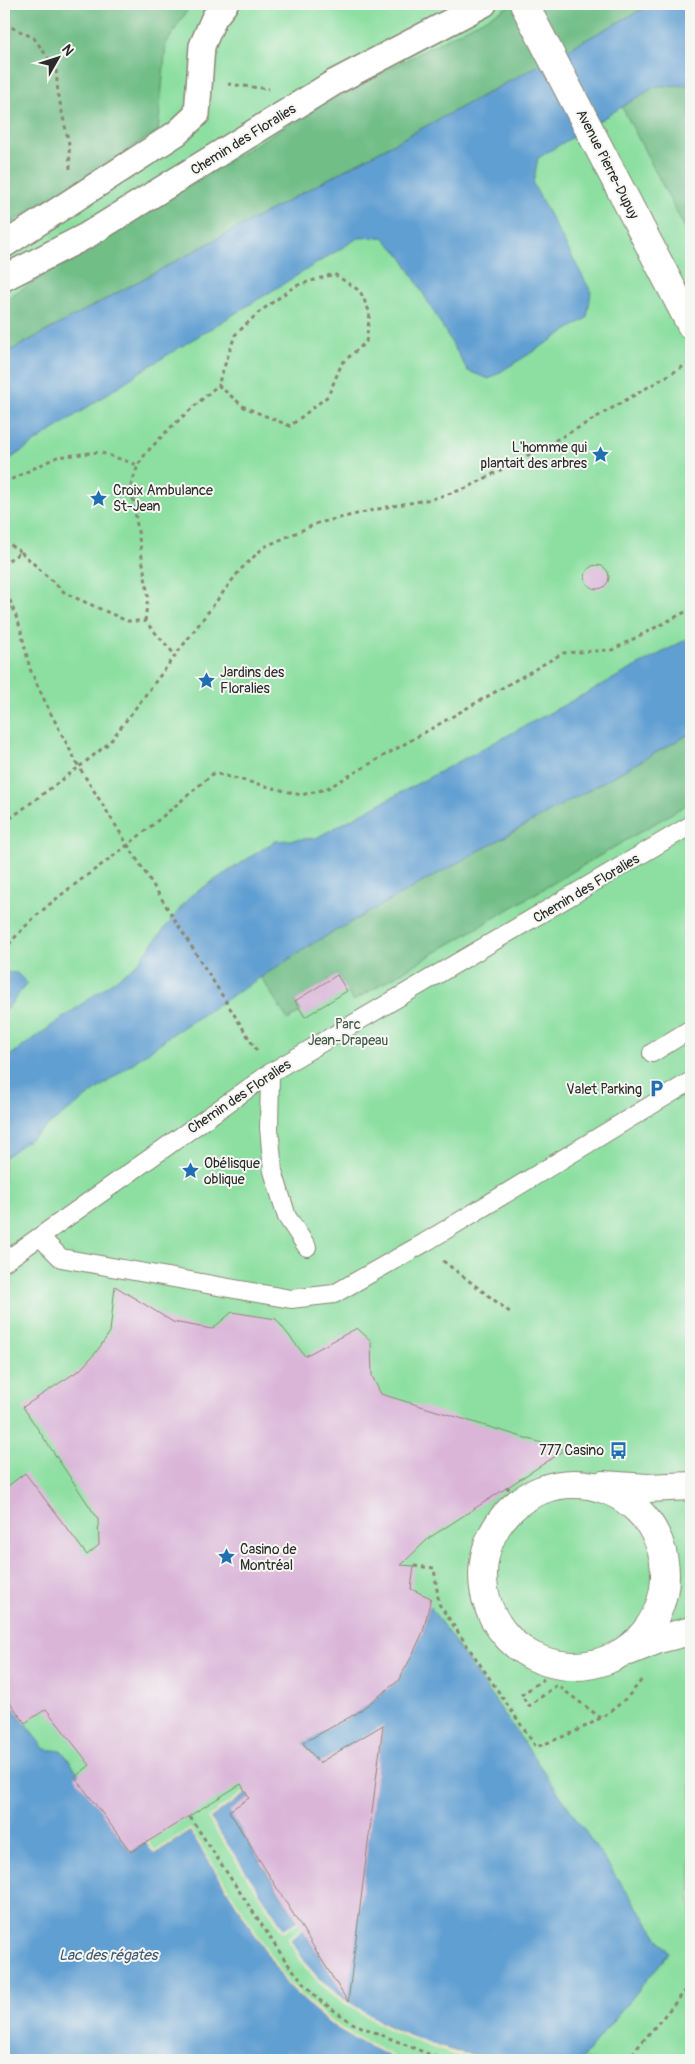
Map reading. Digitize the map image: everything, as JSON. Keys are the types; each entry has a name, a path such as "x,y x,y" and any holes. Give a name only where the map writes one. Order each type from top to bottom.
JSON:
{"street":[{"path":"4,245 177,133 197,114 202,46 214,18 225,4"},
{"name":"Chemin des Floralies","path":"4,278 86,236 314,95 484,4"},
{"name":"Avenue Pierre-Dupuy","path":"524,4 691,326"},
{"path":"691,1486 646,1488 575,1484 515,1492 489,1534 484,1562 484,1588 491,1614 506,1636 526,1652 550,1663 576,1666 602,1662 659,1639 691,1631"},
{"path":"575,1484 595,1486 614,1493 644,1517 655,1534 662,1552 665,1571 663,1591 658,1610 649,1627 636,1642 620,1654 602,1662"}],"lane":[{"name":"Chemin des Floralies","path":"4,1262 270,1073 691,825"},
{"path":"652,1053 691,1029"},
{"path":"270,1073 269,1128 273,1171 287,1217 307,1247"},
{"path":"40,1238 61,1258 291,1299 334,1294 424,1243 691,1081"}],"path":[{"path":"4,27 9,26 34,38 56,69 58,94 69,144 70,204"},
{"path":"200,80 314,95"},
{"path":"175,655 145,621 148,596 131,486 138,465 146,453 169,429 218,385 235,335 258,312 295,286 334,274 360,291 370,313 366,342 342,363 328,396 290,426 244,407 218,385"},
{"path":"4,822 79,768 109,743 240,570 264,547 318,523 432,499 467,488 578,428 691,362"},
{"path":"4,483 57,458 99,452 138,465"},
{"path":"4,540 21,552 65,593 127,621 145,621"},
{"path":"4,563 21,552"},
{"path":"4,585 20,627 30,669 79,768 252,1043"},
{"path":"4,611 12,607"},
{"path":"4,951 17,934 55,900 128,845 214,773 301,796 326,789 563,653 612,650 691,609"},
{"path":"424,1243 447,1264 511,1313"},
{"path":"414,1566 434,1568 439,1604 536,1747 579,1731 601,1718 624,1702 645,1674"},
{"path":"544,1679 522,1695 529,1706 557,1684 601,1718"},
{"path":"190,1817 287,1963 318,1999 352,2024 443,2060"},
{"path":"630,2059 691,1984"}],"green space":[{"name":"Parc Jean-Drapeau","path":"4,4 691,4 691,2060 4,2060"},
{"path":"4,4 191,4 166,44 158,131 4,227"},
{"path":"513,4 652,4 4,354 4,300 316,107"},
{"path":"691,85 691,240 622,107 656,86"},
{"path":"691,733 691,802 353,1001 337,975 295,1001 301,1011 288,1020 261,977 317,941"}],"water":[{"path":"652,4 691,4 691,85 656,86 538,158 533,184 591,292 587,318 489,379 468,371 402,257 383,237 358,238 143,370 4,463 4,354"},
{"path":"691,637 691,733 317,941 174,1033 4,1158 4,1060 136,965 190,896 275,841 316,838"},
{"path":"4,972 17,973 27,983 8,1008 4,1010"},
{"path":"429,1605 669,1953 581,2060 493,2058 451,2050 410,2036 368,2015 343,1999 313,1973 290,1939 303,1930 347,2000 383,1726 319,1763 303,1743 357,1713 398,1681 423,1632"},
{"name":"Lac des régates","path":"4,1694 44,1749 62,1751 79,1774 76,1777 131,1852 146,1843 155,1854 190,1831 285,1982 336,2028 392,2057 392,2060 4,2060"},
{"path":"247,1793 249,1798 229,1811 297,1921 284,1930 210,1818"}],"pier":[{"path":"245,1791 247,1793 210,1818 284,1929 297,1921 299,1923 285,1932 282,1931 208,1819 209,1816"},
{"path":"188,1829 191,1829 287,1981 338,2026 393,2055 394,2060 392,2060 392,2057 336,2028 285,1982 190,1831 154,1854 146,1843 148,1841 155,1851"},
{"path":"302,1928 303,1930 290,1939 306,1964 321,1981 344,1999 390,2028 428,2043 455,2052 504,2060 482,2060 454,2055 427,2046 389,2030 342,2002 319,1983 304,1966 288,1940 288,1937"}],"building":[{"path":"597,565 602,566 608,572 608,582 602,588 597,589 592,588 586,582 585,577 586,572 592,566"},
{"path":"337,975 347,991 305,1017 295,1001"},
{"path":"115,1286 173,1322 212,1329 232,1312 276,1319 305,1356 357,1328 371,1341 372,1376 381,1394 565,1450 429,1538 401,1565 414,1566 411,1589 431,1598 423,1632 411,1658 398,1681 379,1696 357,1713 303,1743 319,1763 383,1725 348,2002 229,1811 249,1798 241,1784 131,1852 75,1777 90,1765 46,1709 25,1723 4,1694 4,1489 25,1473 87,1555 99,1545 98,1519 23,1407 81,1369 97,1351 110,1332"}],"place":[{"name":"L'homme qui plantait des arbres","path":"601,455"},
{"name":"Croix Ambulance St-Jean","path":"99,498"},
{"name":"Jardins des Floralies","path":"206,680"},
{"name":"Valet Parking","path":"656,1089"},
{"name":"Obélisque oblique","path":"190,1171"},
{"name":"777 Casino","path":"618,1450"},
{"name":"Casino de Montréal","path":"226,1557"}]}
